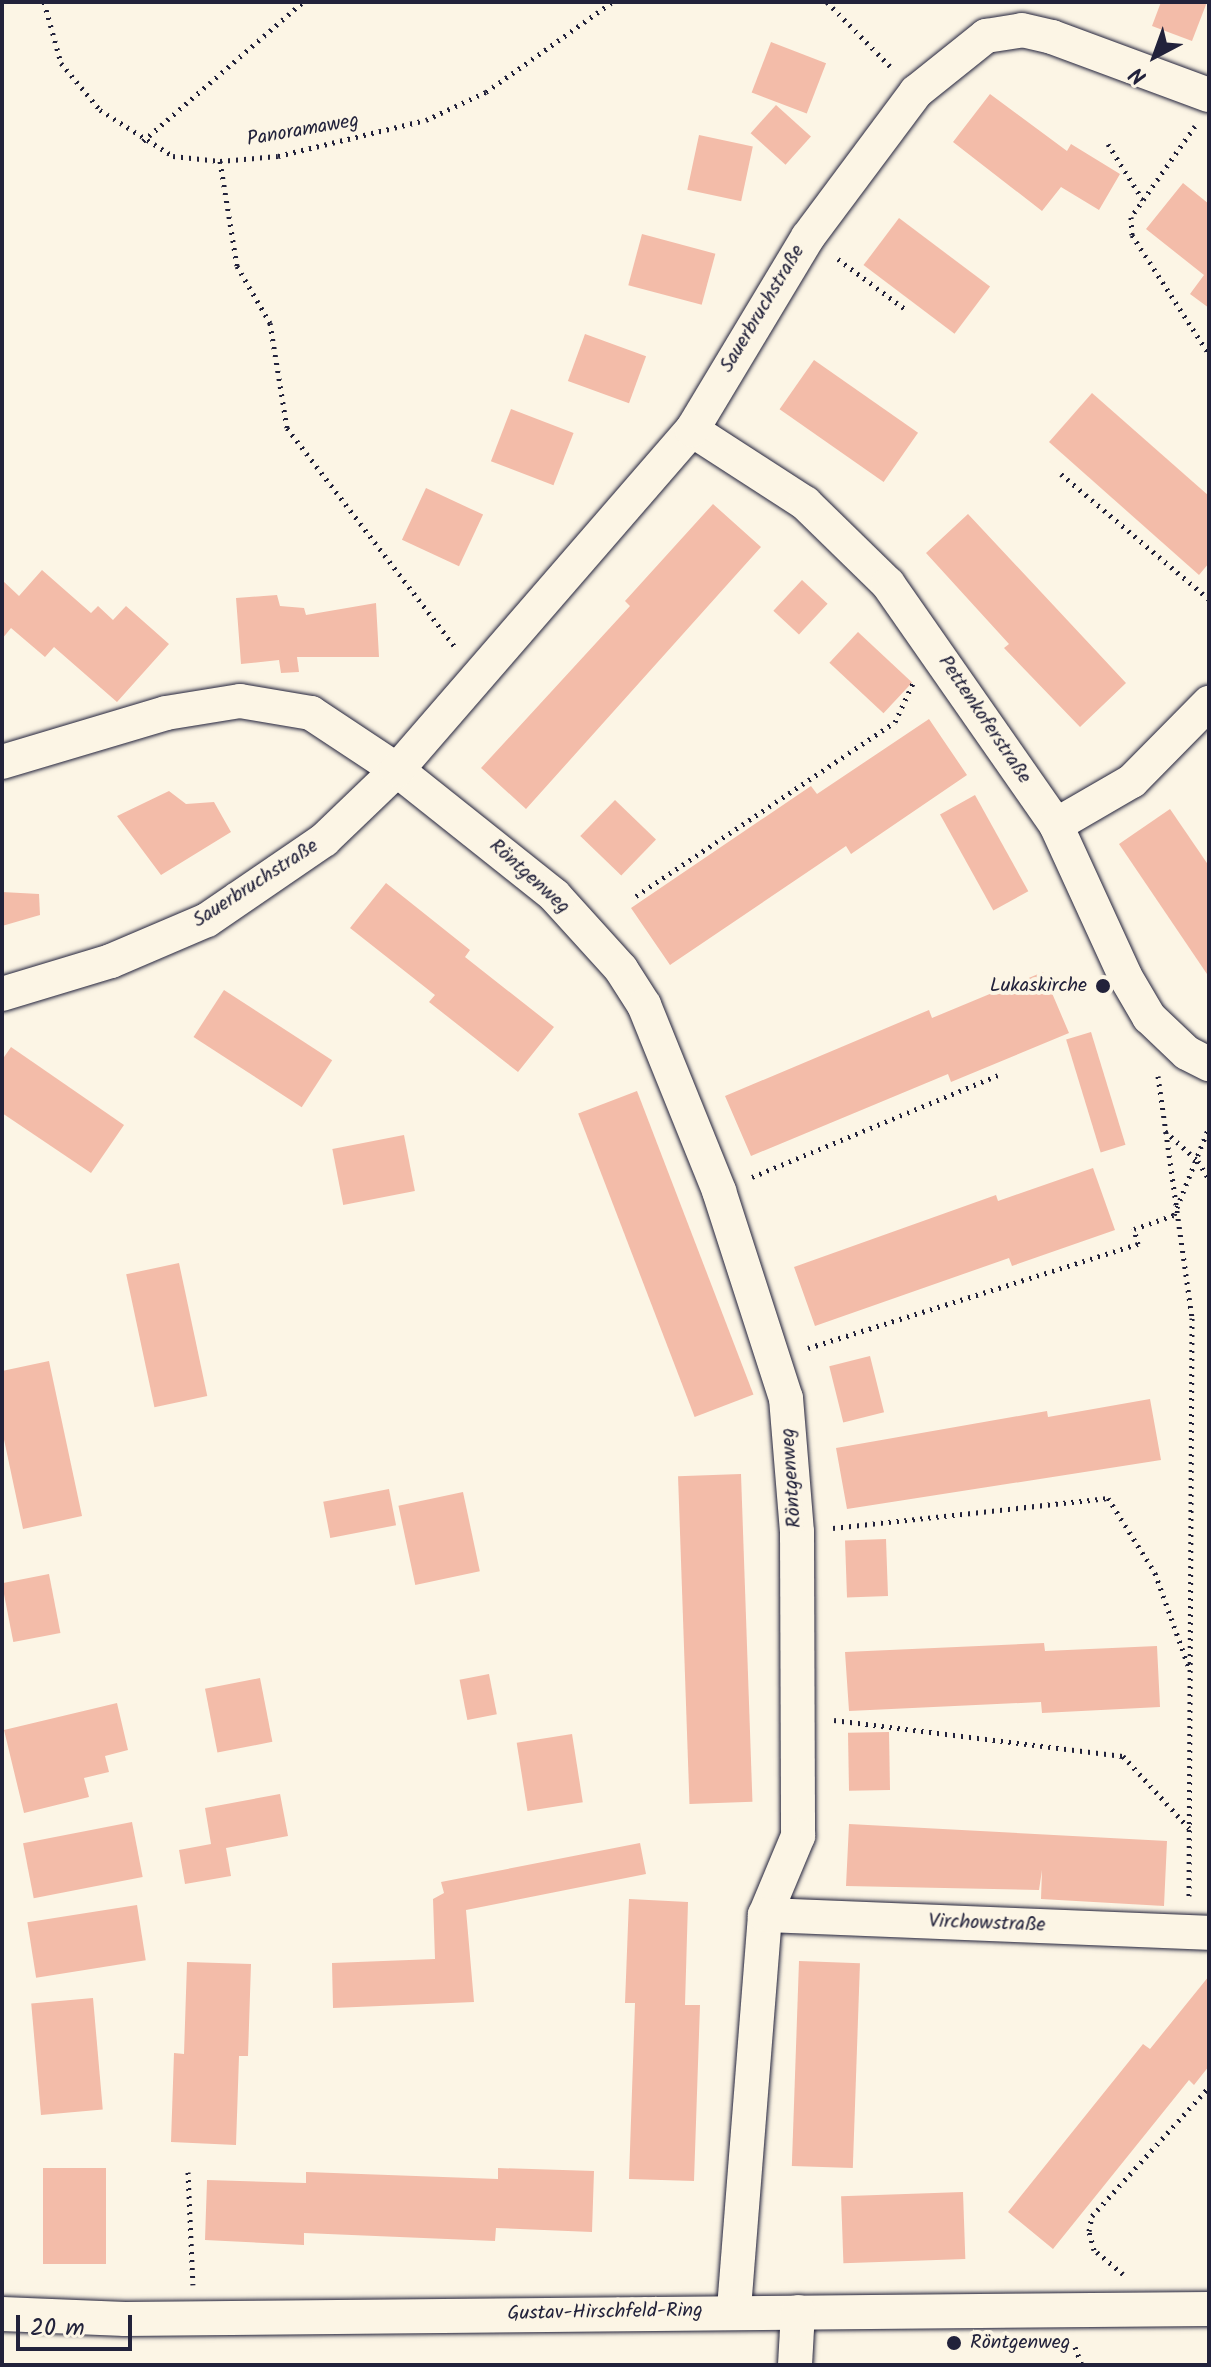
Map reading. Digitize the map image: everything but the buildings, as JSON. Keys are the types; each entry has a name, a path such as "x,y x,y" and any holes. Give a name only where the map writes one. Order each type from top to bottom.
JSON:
{"street":[{"name":"Sauerbruchstraße","path":"2,994 111,961 207,920 324,840 397,770 692,430 808,237 916,92 986,36 1022,30 1209,95"},
{"name":"Pettenkoferstraße","path":"692,430 805,503 888,584 1056,825 1125,976 1149,1017 1187,1053 1209,1064"},
{"path":"2,762 166,713 240,701 311,713 397,770"},
{"path":"1056,825 1132,781 1209,703"},
{"name":"Röntgenweg","path":"397,770 554,895 621,969 644,1005 719,1191 786,1398 797,1532 798,1836 765,1915 734,2312"},
{"name":"Virchowstraße","path":"765,1915 1199,1933"},
{"name":"Gustav-Hirschfeld-Ring","path":"2,2314 195,2318 1209,2309"},
{"path":"795,2365 798,2312"}],"path":[{"name":"Panoramaweg","path":"44,2 61,63 100,110 143,141 173,156 220,161 278,156 426,120 486,92 612,2"},
{"path":"143,141 303,2"},
{"path":"827,2 916,92"},
{"path":"1189,134 1131,217 1132,235 1209,354"},
{"path":"1108,144 1143,200"},
{"path":"220,161 237,266 270,323 287,428 478,676"},
{"path":"808,237 905,309"},
{"path":"1061,474 1209,599"},
{"path":"636,896 895,722 931,642"},
{"path":"1149,1017 1174,1215 1192,1318 1189,1828 1199,1933"},
{"path":"719,1191 998,1075"},
{"path":"836,1339 1138,1244 1134,1229 1174,1215 1209,1127"},
{"path":"1165,1131 1198,1161 1209,1179"},
{"path":"797,1532 1108,1498 1155,1573 1191,1673"},
{"path":"798,1715 1123,1756 1189,1828"},
{"path":"1126,2277 1094,2250 1089,2231 1092,2216 1209,2087"},
{"path":"188,2172 195,2318"}],"place":[{"name":"Lukaskirche","path":"1103,986"},
{"name":"Röntgenweg","path":"954,2343"}]}
